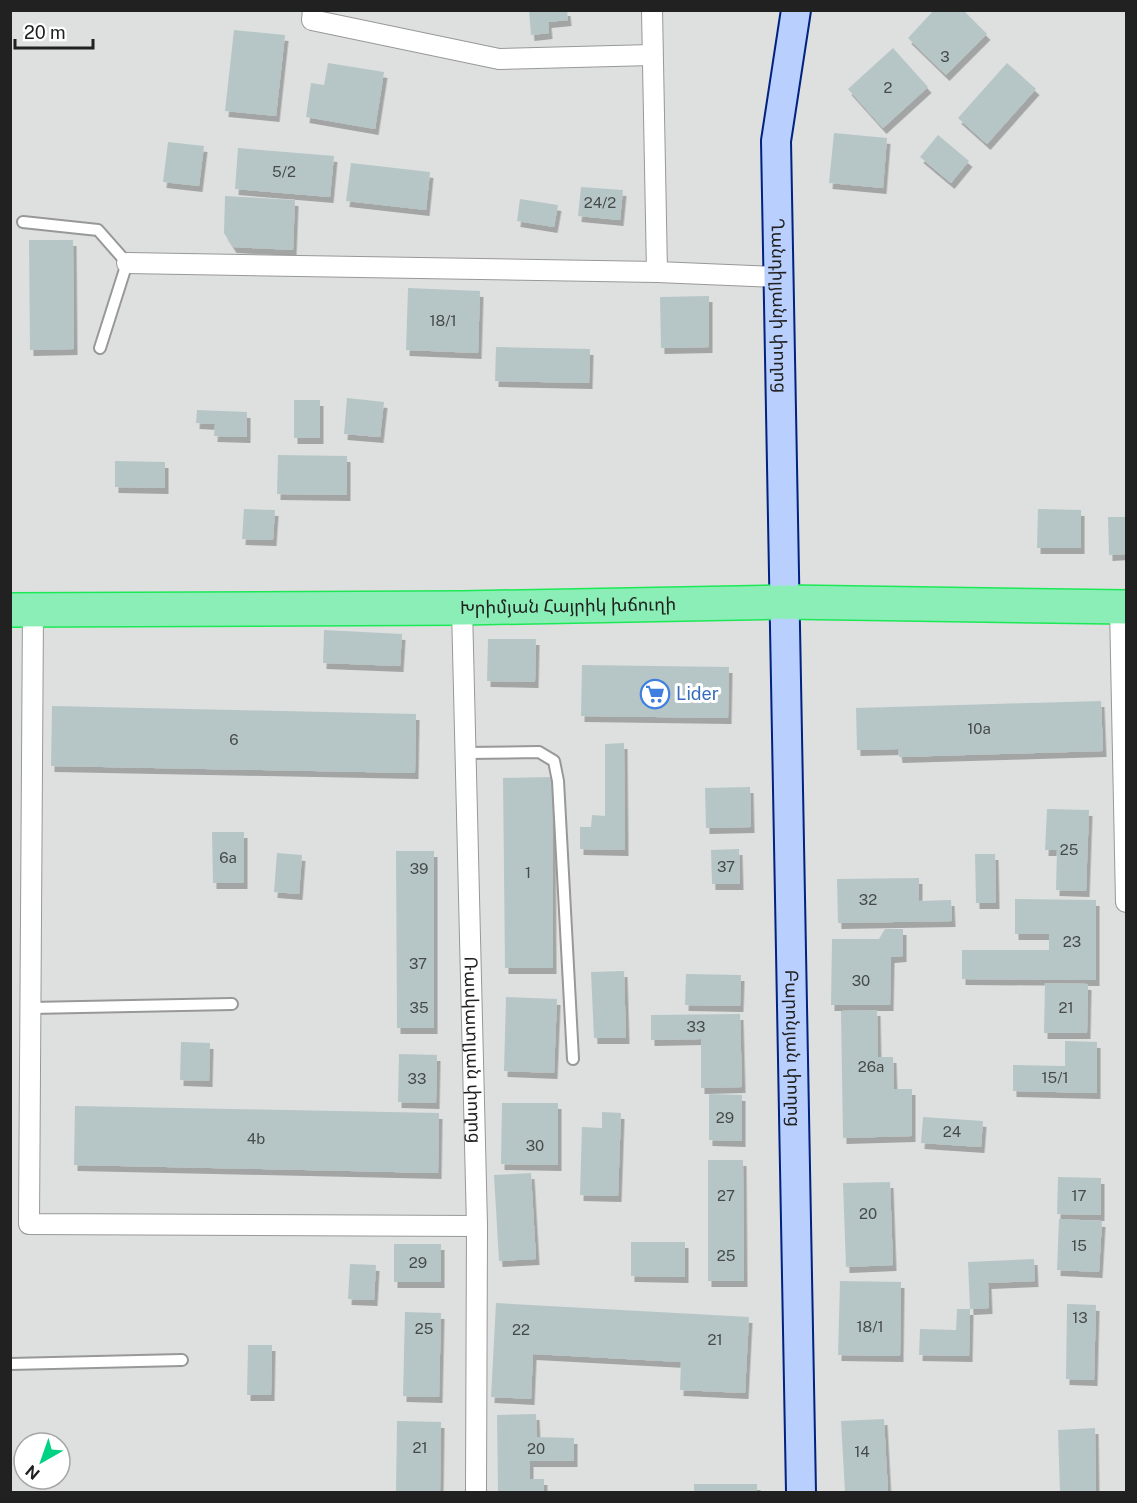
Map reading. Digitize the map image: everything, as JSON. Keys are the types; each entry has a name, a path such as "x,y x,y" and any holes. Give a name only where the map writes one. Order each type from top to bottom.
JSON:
{"highway":[{"name":"Խրիմյան Հայրիկ խճուղի","path":"22,610 462,608 785,602 1123,607"}],"main road":[{"name":"Ղանդիլյանի փողոց","path":"785,602 776,141 796,10"},
{"name":"Բարոնյան փողոց","path":"785,602 801,1492"}],"street":[{"path":"313,10 312,20 499,59 652,55"},
{"path":"652,10 657,272"},
{"path":"127,263 657,272 780,277"},
{"path":"1123,607 1126,902"},
{"name":"Ռասկատլյան փողոց","path":"462,608 477,1226 476,1492"},
{"path":"22,610 31,1008 29,1224 477,1226"}],"lane":[{"path":"23,222 98,230 127,263 100,348"},
{"path":"466,753 539,752 554,761 558,782 573,1059"},
{"path":"31,1008 232,1004"},
{"path":"10,1364 182,1360"}],"shaded area":[{"path":"10,11 1126,11 1126,1492 11,1492"}],"building":[{"path":"529,10 567,10 568,20 548,22 549,33 531,35"},
{"path":"934,10 963,10 987,34 946,75 908,38"},
{"path":"234,30 285,35 276,116 225,111"},
{"path":"893,48 928,87 883,128 848,89"},
{"path":"328,63 384,72 375,129 306,117 311,83 324,85"},
{"path":"1007,63 1036,89 987,144 958,118"},
{"path":"834,133 887,138 883,188 829,183"},
{"path":"938,135 969,161 951,183 920,157"},
{"path":"168,142 204,146 199,186 163,182"},
{"path":"238,148 334,156 330,197 235,189"},
{"path":"351,163 430,172 426,210 346,201"},
{"path":"581,187 623,190 620,220 578,216"},
{"path":"225,196 295,200 293,250 233,247 224,233"},
{"path":"520,199 558,205 554,227 517,221"},
{"path":"29,240 73,240 74,349 30,350"},
{"path":"408,288 480,291 478,353 406,350"},
{"path":"709,296 709,347 661,348 660,297"},
{"path":"496,347 590,349 589,383 495,381"},
{"path":"347,398 384,402 380,437 344,434"},
{"path":"294,400 320,400 320,438 294,438"},
{"path":"197,410 247,412 247,437 214,436 215,424 196,423"},
{"path":"278,455 347,456 347,495 277,494"},
{"path":"115,461 165,462 165,488 115,487"},
{"path":"244,509 275,510 273,540 242,539"},
{"path":"1038,509 1081,510 1081,548 1037,548"},
{"path":"1108,517 1126,517 1126,554 1109,555"},
{"path":"324,630 402,634 400,666 323,663"},
{"path":"488,639 536,639 535,682 487,681"},
{"path":"582,665 729,667 728,718 581,716"},
{"path":"1101,701 1103,751 899,757 898,749 857,750 856,708"},
{"path":"52,706 416,714 415,773 51,766"},
{"path":"624,743 625,850 580,849 580,827 591,827 592,815 605,816 605,744"},
{"path":"552,777 553,968 505,968 503,778"},
{"path":"750,787 751,827 706,828 705,788"},
{"path":"1047,809 1089,810 1086,891 1056,890 1057,850 1045,850"},
{"path":"212,832 244,832 244,883 213,883"},
{"path":"739,849 740,884 712,884 711,850"},
{"path":"396,851 434,851 434,1028 397,1028"},
{"path":"277,853 302,855 299,894 274,892"},
{"path":"975,854 995,854 996,903 976,903"},
{"path":"919,878 919,901 951,900 952,921 838,923 837,879"},
{"path":"1015,899 1096,900 1096,980 962,979 962,950 1049,950 1049,934 1015,934"},
{"path":"885,929 903,929 903,956 891,957 890,1005 831,1005 832,939 879,939"},
{"path":"624,971 626,1038 594,1038 591,972"},
{"path":"686,974 741,975 740,1006 685,1005"},
{"path":"1045,983 1088,984 1087,1033 1044,1033"},
{"path":"506,997 557,999 554,1073 504,1071"},
{"path":"877,1010 878,1057 893,1057 894,1089 912,1089 912,1136 843,1138 841,1011"},
{"path":"740,1014 742,1087 701,1088 701,1039 651,1040 651,1015"},
{"path":"1065,1041 1097,1042 1097,1093 1013,1091 1013,1065 1065,1066"},
{"path":"181,1042 210,1043 209,1081 180,1080"},
{"path":"399,1054 437,1055 436,1103 398,1102"},
{"path":"709,1094 742,1095 742,1141 709,1140"},
{"path":"502,1103 558,1103 558,1165 501,1164"},
{"path":"75,1106 439,1113 438,1173 74,1165"},
{"path":"602,1112 621,1113 618,1196 580,1195 582,1127 602,1128"},
{"path":"923,1117 983,1121 981,1147 921,1143"},
{"path":"708,1160 743,1160 744,1281 708,1281"},
{"path":"531,1173 536,1259 499,1261 494,1175"},
{"path":"1058,1177 1101,1178 1101,1215 1057,1214"},
{"path":"890,1182 893,1265 846,1267 843,1183"},
{"path":"1059,1219 1102,1221 1099,1272 1057,1270"},
{"path":"631,1242 685,1242 685,1277 631,1276"},
{"path":"394,1244 441,1244 441,1282 394,1282"},
{"path":"1034,1259 1035,1281 988,1283 989,1308 970,1309 968,1262"},
{"path":"350,1264 376,1265 374,1300 348,1299"},
{"path":"840,1281 901,1282 900,1356 838,1355"},
{"path":"496,1303 749,1317 745,1393 680,1390 681,1362 533,1354 531,1399 491,1397"},
{"path":"1067,1304 1096,1305 1094,1380 1066,1379"},
{"path":"957,1309 970,1309 969,1356 919,1355 920,1329 956,1330"},
{"path":"405,1312 441,1313 439,1397 403,1396"},
{"path":"248,1345 272,1345 271,1395 247,1395"},
{"path":"536,1414 537,1437 574,1438 574,1461 530,1461 530,1479 544,1479 544,1492 498,1492 497,1415"},
{"path":"884,1419 888,1492 845,1492 841,1421"},
{"path":"397,1421 441,1422 440,1492 396,1492"},
{"path":"1095,1428 1096,1492 1060,1492 1058,1430"},
{"path":"694,1484 757,1484 757,1492 694,1492"}],"place":[{"name":"Lider","path":"655,694"}]}
